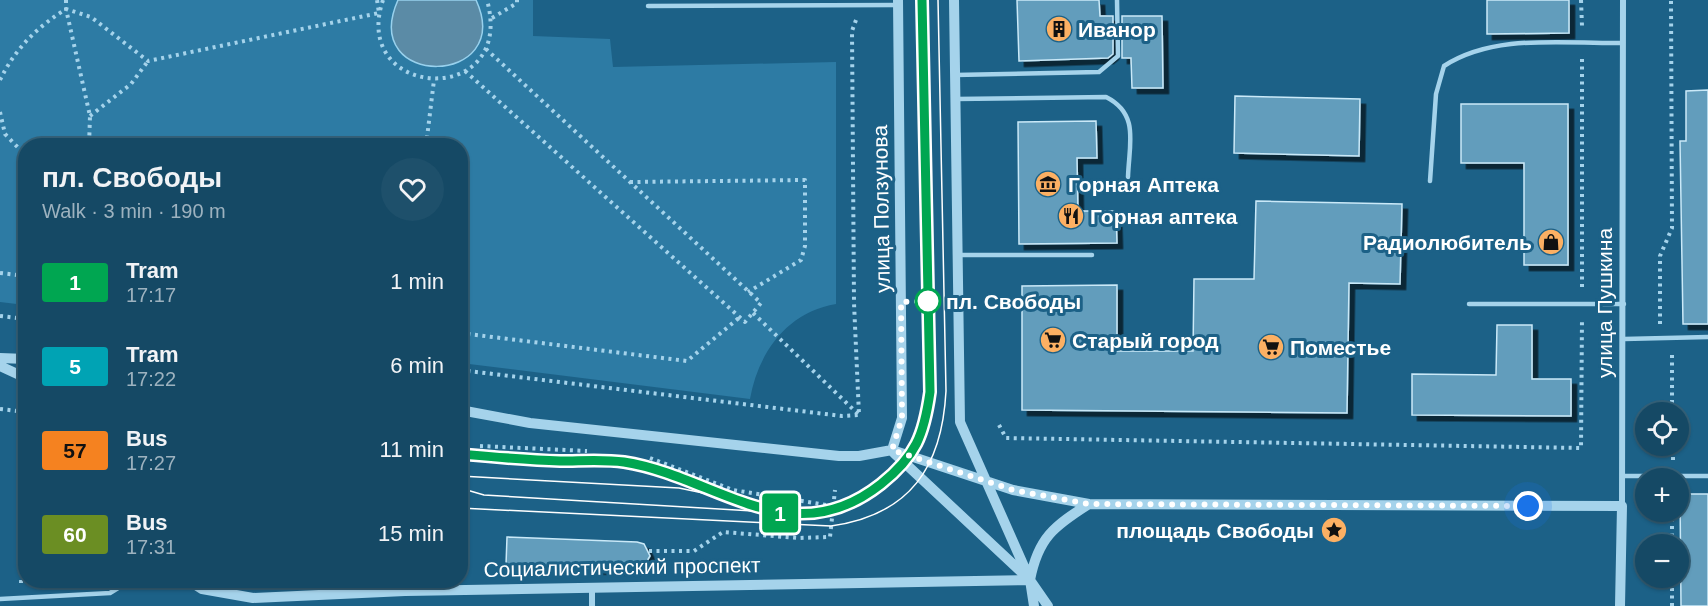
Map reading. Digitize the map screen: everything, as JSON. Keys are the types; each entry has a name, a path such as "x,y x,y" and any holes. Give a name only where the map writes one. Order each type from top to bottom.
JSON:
{"street":[{"path":"954,0 960,422 1030,580 1048,606"},
{"name":"улица Пушкина","path":"1620,606 1623,476 1623,0"},
{"name":"улица Ползунова","path":"892,450 902,418 898,2"},
{"path":"0,358 18,359"},
{"path":"0,366 18,374"},
{"path":"468,411 530,423 859,456 892,450 1013,490 1089,504 1622,506"},
{"path":"892,450 920,480 1030,580"},
{"path":"1034,606 1030,580 1034,558 1044,539 1061,521 1089,504"},
{"name":"Социалистический проспект","path":"200,588 253,598 405,591 1030,580"},
{"path":"592,587 592,606"}],"lane":[{"path":"955,75 1099,72 1118,57 1117,0"},
{"path":"648,6 898,2"},
{"path":"1430,182 1436,94 1444,66 1461,55 1494,45 1623,43"},
{"path":"956,99 1106,97 1120,104 1127,113 1130,125 1128,177"},
{"path":"958,255 1092,255"},
{"path":"1469,304 1623,304"},
{"path":"1623,339 1708,337"},
{"path":"1623,476 1708,476"},
{"path":"0,599 20,600 110,593 118,588"}],"path":[{"path":"66,0 66,9 90,116 89,138"},
{"path":"377,0 379,32 385,51 397,66 414,76 434,80 450,78 465,71 486,49 491,34 492,18 487,0"},
{"path":"379,13 383,0"},
{"path":"492,18 517,3 517,0"},
{"path":"999,425 1006,438 1581,448 1581,0"},
{"path":"1671,0 1672,228 1660,256 1660,338 1672,354 1672,402"},
{"path":"859,415 854,303 852,31 861,4"},
{"path":"0,80 11,57 47,21 66,9 91,16 148,61"},
{"path":"90,116 131,84 148,61 379,13"},
{"path":"465,71 745,322 761,303 486,49"},
{"path":"427,138 434,80"},
{"path":"0,112 5,134 18,148"},
{"path":"629,182 805,180 805,246 801,261 748,291"},
{"path":"0,273 18,275"},
{"path":"753,313 859,415"},
{"path":"0,316 18,318"},
{"path":"468,334 687,361 740,317"},
{"path":"468,371 842,416 859,415"},
{"path":"0,409 18,411"},
{"path":"480,447 594,452"},
{"path":"640,454 733,490 833,506"},
{"path":"649,551 694,550 723,532 798,538 830,537 835,490"},
{"path":"20,600 21,588"},
{"path":"1672,588 1672,606"}],"shaded area":[{"path":"0,0 533,0 533,36 610,39 613,67 836,62 836,304 819,308 803,316 789,325 778,337 760,366 750,399 468,364 468,138 18,138 18,304 0,302"},
{"path":"398,0 476,0 482,29 475,49 458,62 437,66 416,62 399,50 392,29"}],"building":[{"name":"Иванор","path":"1017,0 1099,0 1100,16 1113,16 1113,54 1108,58 1019,61"},
{"path":"1487,0 1569,0 1569,33 1487,34"},
{"path":"1122,16 1162,16 1163,88 1132,88 1131,58 1122,58"},
{"path":"1708,90 1708,324 1683,324 1680,141 1686,141 1686,91"},
{"path":"1235,96 1360,99 1359,156 1234,153"},
{"path":"1461,104 1568,104 1568,265 1524,265 1524,163 1461,163"},
{"name":"Горная Аптека","path":"1096,121 1097,158 1077,158 1078,211 1116,211 1117,243 1019,244 1018,122"},
{"name":"Поместье","path":"1256,201 1402,204 1400,284 1349,283 1347,413 1022,410 1022,286 1117,285 1117,351 1193,351 1194,279 1254,279"},
{"path":"1497,325 1532,325 1532,379 1571,379 1571,416 1412,415 1412,374 1496,375"},
{"path":"1689,494 1708,494 1708,606 1681,606 1681,588 1689,588 1689,534 1680,534 1680,522 1689,522"},
{"path":"507,537 637,542 644,544 650,556 643,568 636,570 506,565"}],"tram line":[{"path":"468,455 624,463 656,470 751,505 783,512 814,513 846,506 877,487 900,466 920,434 930,391 922,0"},
{"name":"1","path":"468,455 518,459 622,462 658,470 723,497 777,513 833,510 848,505 885,481 910,457 922,436 930,392 922,0"},
{"path":"468,508 831,526 858,520 882,511 917,483 929,464 937,443 946,391 938,0"},
{"path":"468,476 679,488 703,493"},
{"path":"468,490 484,495 753,511"}],"place":[{"name":"Иванор","path":"1059,29"},
{"name":"Горная Аптека","path":"1048,184"},
{"name":"Горная аптека","path":"1071,216"},
{"name":"Радиолюбитель","path":"1551,242"},
{"name":"пл. Свободы","path":"928,301"},
{"name":"Старый город","path":"1053,340"},
{"name":"Поместье","path":"1271,347"},
{"name":"площадь Свободы","path":"1334,530"}],"route":[{"path":"928,301 901,302 902,418 892,450 930,465 1013,490 1089,504 1528,506"}]}
